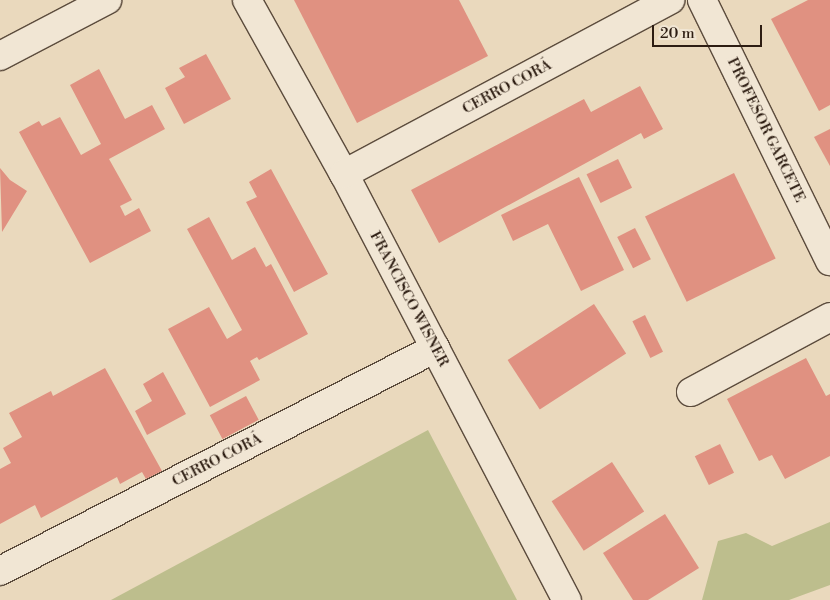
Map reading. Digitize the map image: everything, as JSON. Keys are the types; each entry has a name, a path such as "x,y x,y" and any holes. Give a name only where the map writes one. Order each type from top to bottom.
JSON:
{"street":[{"path":"0,56 68,9 107,0"},
{"name":"FRANCISCO WISNER","path":"246,0 344,174 567,600"},
{"name":"CERRO CORÁ","path":"344,174 670,0"},
{"name":"PROFESOR GARCETE","path":"702,0 830,261"},
{"path":"691,392 830,317"},
{"name":"CERRO CORÁ","path":"0,571 435,348"}],"green space":[{"path":"428,430 517,600 111,600"},
{"path":"830,522 830,585 789,600 702,600 718,541 746,533 772,546"}],"building":[{"path":"294,0 459,0 488,56 357,123"},
{"path":"808,0 830,0 830,105 819,111 771,19"},
{"path":"206,54 231,99 184,124 165,88 185,77 179,68"},
{"path":"99,69 125,119 152,105 165,129 109,159 132,200 120,206 125,216 139,208 151,231 90,263 19,132 39,121 42,126 60,117 81,155 101,144 70,85"},
{"path":"640,86 663,129 644,139 641,133 439,243 411,190 584,99 591,112"},
{"path":"830,129 830,166 814,137"},
{"path":"618,159 632,188 601,203 587,174"},
{"path":"0,168 10,180 27,191 2,232"},
{"path":"271,169 328,274 294,292 246,202 257,197 249,182"},
{"path":"734,173 776,258 687,302 645,216"},
{"path":"579,177 624,270 581,291 548,224 513,241 501,215"},
{"path":"209,217 232,260 255,247 266,267 271,264 308,334 259,360 257,357 250,361 260,380 210,407 168,329 209,307 227,339 242,330 187,229"},
{"path":"635,228 651,259 633,268 617,237"},
{"path":"594,304 626,353 540,410 508,360"},
{"path":"645,315 663,352 650,358 632,321"},
{"path":"806,358 826,396 830,394 830,456 785,479 772,455 759,461 727,399"},
{"path":"105,368 162,471 146,479 142,472 120,484 117,477 41,518 35,505 0,524 0,469 11,463 3,448 22,437 9,413 51,391 53,396"},
{"path":"163,372 186,414 147,435 135,411 152,401 143,384"},
{"path":"246,396 259,420 222,439 210,415"},
{"path":"720,444 734,473 709,485 695,456"},
{"path":"612,462 644,511 584,551 552,501"},
{"path":"665,514 699,568 648,600 633,600 603,553"}]}
